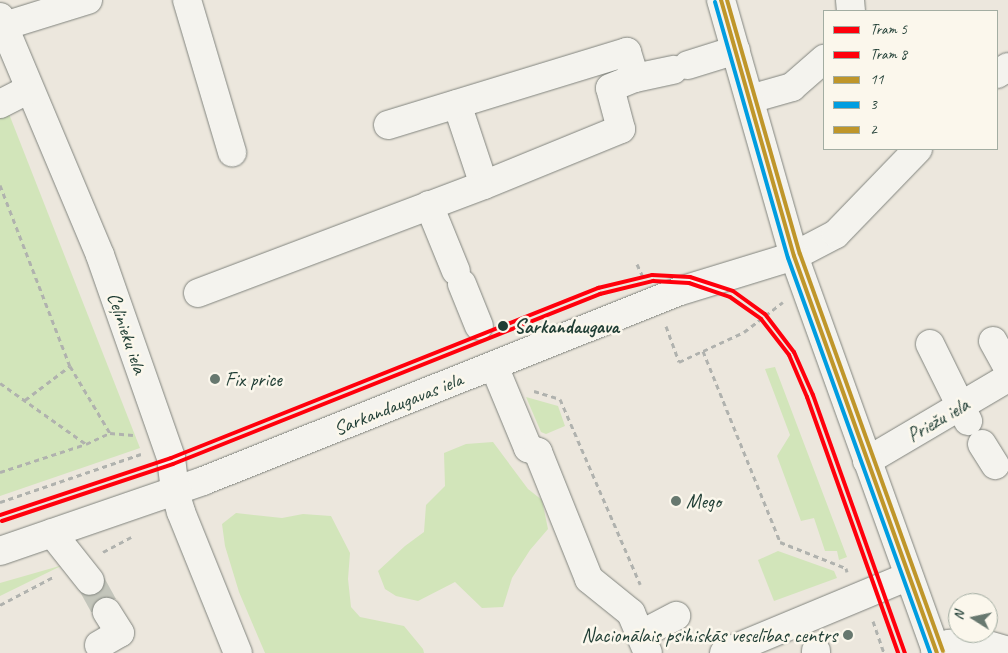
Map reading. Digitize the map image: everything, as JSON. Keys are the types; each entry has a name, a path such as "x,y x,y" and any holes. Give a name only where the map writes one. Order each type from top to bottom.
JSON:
{"street":[{"path":"2,22 88,0"},
{"path":"187,0 232,152"},
{"path":"725,1 736,50 794,256 936,652 949,644 974,641 1008,651"},
{"name":"Ceļinieku iela","path":"2,22 100,255 171,458 174,492 238,653"},
{"path":"198,293 484,185 621,129 610,88 635,78 680,68 736,50"},
{"path":"388,125 627,52 635,78"},
{"path":"750,99 792,87 823,60"},
{"path":"0,104 29,89"},
{"path":"458,104 484,185"},
{"name":"Sarkandaugavas iela","path":"0,551 174,492 498,374 680,291 794,256 836,234 917,150"},
{"path":"430,205 479,326"},
{"path":"993,341 1008,368"},
{"path":"930,344 965,414"},
{"path":"498,374 528,448 538,452 589,579 631,613 644,644 671,619"},
{"name":"Priežu iela","path":"867,461 965,414 1008,378"},
{"path":"52,533 90,581"},
{"path":"724,653 908,576"},
{"path":"96,650 120,633 107,612"}],"path":[{"path":"0,186 70,366 110,433"},
{"path":"663,319 679,362 744,332 778,304"},
{"path":"703,351 780,542 821,559"},
{"path":"25,400 70,366"},
{"path":"498,374 560,399 652,610 671,619"},
{"path":"0,383 86,444"},
{"path":"0,472 86,444 110,433 164,438"},
{"path":"0,502 150,451 164,438"},
{"path":"872,619 884,653"}],"green space":[{"path":"0,91 140,448 0,496"},
{"path":"775,367 847,557 839,560 837,551 825,551 814,518 801,521 777,456 790,435 765,369"},
{"path":"526,397 558,406 565,426 546,434 541,432"},
{"path":"493,442 528,489 542,500 548,529 530,550 512,578 503,607 482,608 455,582 418,601 396,596 385,589 378,571 405,546 424,532 426,505 445,486 444,453 466,444"},
{"path":"236,513 282,518 303,514 331,516 350,553 348,579 351,607 360,617 404,626 423,649 424,653 265,653 239,592 225,546 222,524"},
{"path":"778,551 834,571 837,578 774,601 758,560"},
{"path":"63,565 0,596 0,583"}],"tunnel":[{"path":"90,581 107,612"}],"tram line":[{"name":"5","path":"0,515 171,458 598,288 652,275 690,277 733,291 765,314 794,352 813,395 905,653"},
{"name":"8","path":"2,521 173,464 600,294 653,281 689,283 730,297 761,319 789,355 807,397 898,653"}],"transit line":[{"name":"11","path":"721,0 794,256 937,653"},
{"name":"2","path":"727,0 800,254 943,651"},
{"name":"3","path":"715,2 788,258 930,653"}],"place":[{"name":"Sarkandaugava","path":"503,326"},
{"name":"Fix price","path":"215,379"},
{"name":"Mego","path":"676,501"},
{"name":"Nacionālais psihiskās veselības centrs","path":"848,635"}]}
